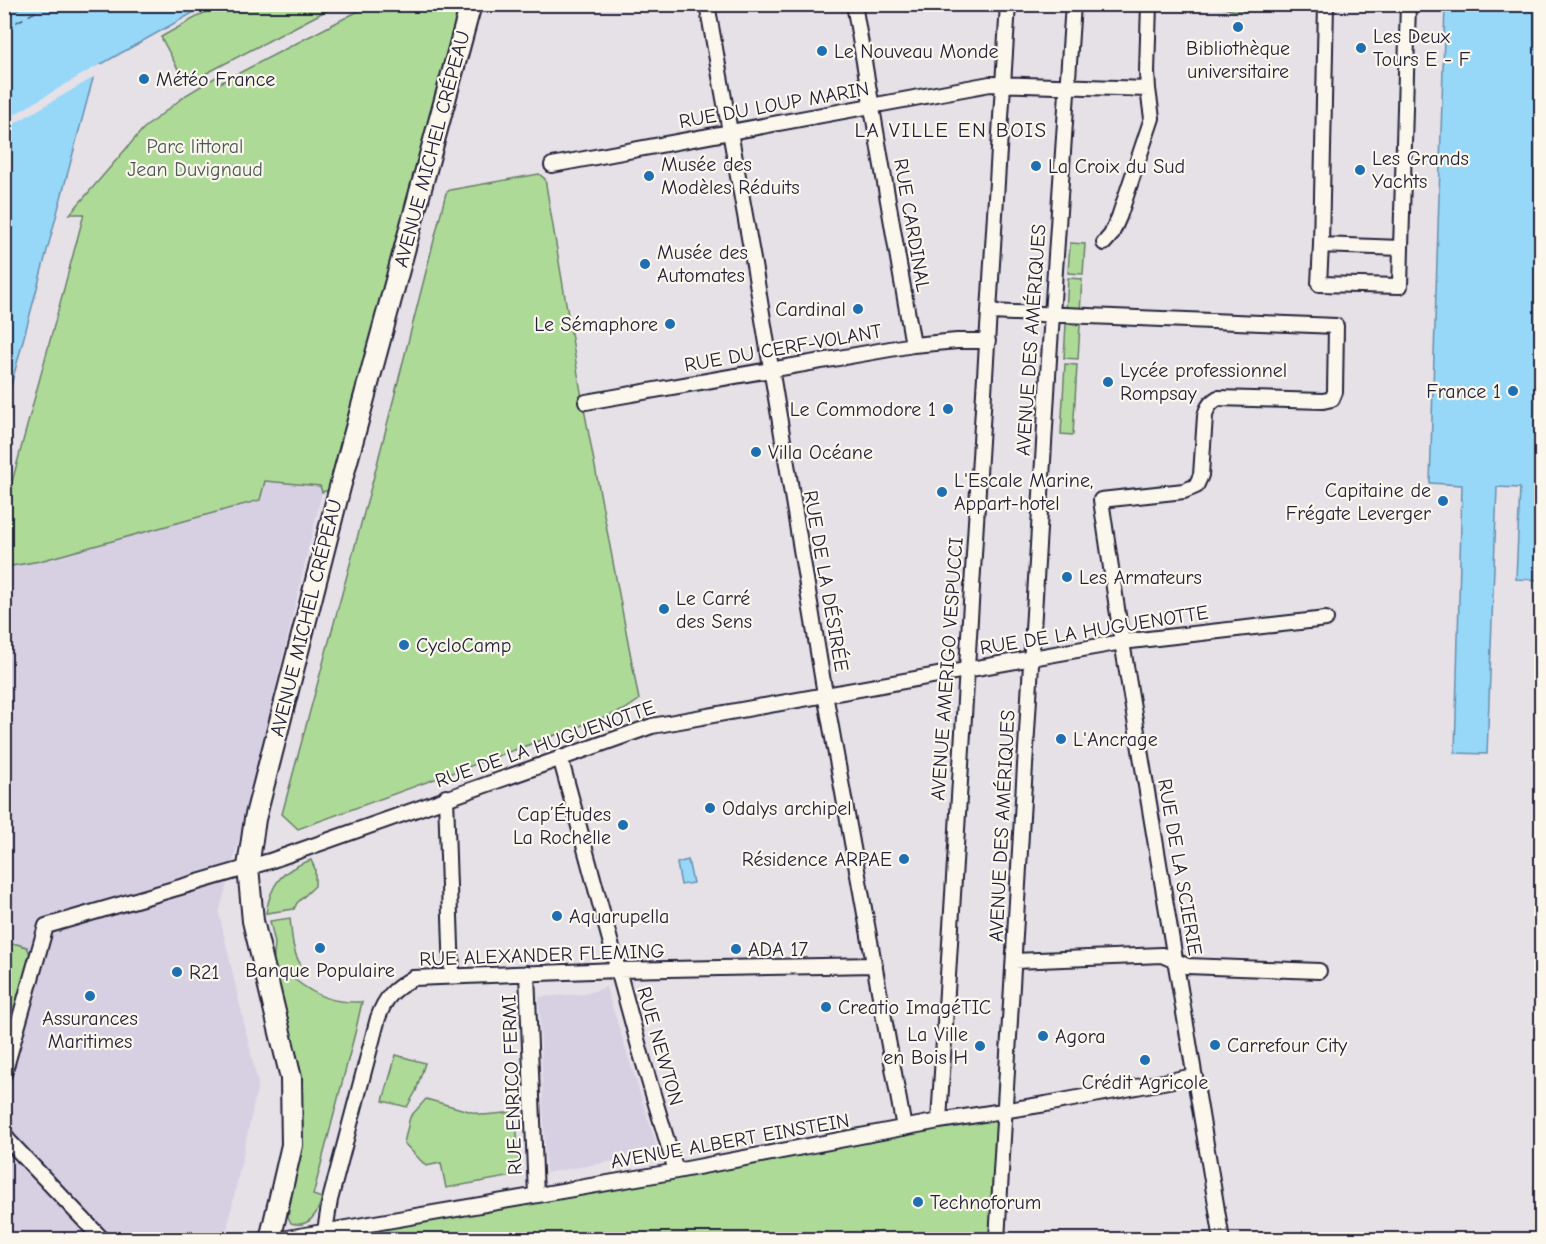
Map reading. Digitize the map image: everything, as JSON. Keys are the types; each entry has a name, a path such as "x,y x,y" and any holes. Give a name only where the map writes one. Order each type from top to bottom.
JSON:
{"street":[{"name":"AVENUE MICHEL CRÉPEAU","path":"271,1239 292,1145 291,1078 253,921 248,867 255,819 337,498 471,4"},
{"name":"RUE DE LA DÉSIRÉE","path":"707,4 825,694 904,1128"},
{"name":"RUE CARDINAL","path":"854,4 913,345"},
{"name":"AVENUE AMERIGO VESPUCCI","path":"939,1121 1008,4"},
{"name":"AVENUE DES AMÉRIQUES","path":"997,1239 1052,315 1073,4"},
{"path":"1104,243 1111,235 1119,217 1152,117 1146,72 1149,4"},
{"path":"1326,4 1319,284 1400,286 1408,4"},
{"name":"RUE DU LOUP MARIN","path":"552,165 872,107 969,87 1004,83 1148,89"},
{"path":"1321,245 1401,248"},
{"path":"990,312 1052,315"},
{"name":"RUE DE LA SCIERIE","path":"1052,315 1336,326 1335,392 1332,399 1323,401 1218,398 1207,407 1201,475 1196,486 1184,491 1101,500 1122,642 1222,1239"},
{"name":"RUE DU CERF-VOLANT","path":"586,402 913,345 988,341"},
{"name":"RUE DE LA HUGUENOTTE","path":"4,1074 46,926 248,867 652,726 1122,642 1326,619"},
{"name":"RUE NEWTON","path":"560,757 676,1171"},
{"path":"446,797 452,976"},
{"path":"1014,961 1162,955 1187,966 1318,971"},
{"name":"RUE ALEXANDER FLEMING","path":"325,1231 330,1200 378,1018 384,1001 396,988 413,978 875,964"},
{"name":"RUE ENRICO FERMI","path":"527,973 536,1195"},
{"name":"AVENUE ALBERT EINSTEIN","path":"271,1239 282,1239 676,1171 939,1121 1195,1076"},
{"path":"4,1133 8,1140 103,1239"}],"shaded area":[{"path":"265,481 320,486 322,492 243,825 219,913 258,1084 225,1239 5,1240 5,567 40,561 260,500"},
{"path":"606,987 659,1153 546,1173 539,997 585,994"}],"green space":[{"path":"218,5 337,5 186,84 161,37"},
{"name":"Parc littoral Jean Duvignaud","path":"370,5 471,5 340,487 322,492 320,486 265,481 260,500 40,561 5,567 5,508 84,214 70,214 143,129 186,95 216,77 220,83"},
{"path":"1219,5 1259,5 1249,10 1239,11 1229,10"},
{"path":"539,174 545,179 582,398 639,700 624,710 298,829 282,814 374,476 446,193 450,190"},
{"path":"1070,243 1085,244 1083,274 1068,273"},
{"path":"1068,278 1082,279 1080,313 1066,312"},
{"path":"1066,324 1080,325 1078,359 1064,358"},
{"path":"1065,364 1077,365 1073,435 1061,434"},
{"path":"311,860 315,869 315,886 297,903 294,909 266,913 271,893 285,873"},
{"path":"290,918 295,951 304,969 294,979 326,998 362,1002 313,1195 322,1198 315,1214 303,1224 291,1223 288,1217 298,1161 273,965 275,943 270,921"},
{"path":"17,944 27,947 30,963 5,1057 5,995 13,986 5,977 5,945"},
{"path":"396,1055 425,1063 416,1091 407,1107 383,1101"},
{"path":"426,1099 483,1115 516,1112 519,1175 446,1188 441,1163 426,1166 404,1143 410,1117"},
{"path":"1005,1110 997,1239 270,1240"}],"water":[{"path":"5,5 207,5 96,67 5,408"},
{"path":"1445,5 1541,5 1541,580 1516,579 1520,488 1497,487 1487,754 1455,753 1462,485 1430,483"},
{"path":"688,860 693,883 681,885 677,863"}],"pier":[{"path":"100,64 102,67 98,69 96,76 5,129 5,120"}],"ferry route":[{"path":"4,16 26,4"},
{"path":"4,29 50,4"}],"place":[{"name":"Bibliothèque universitaire","path":"1238,27"},
{"name":"Les Deux Tours E - F","path":"1361,48"},
{"name":"Le Nouveau Monde","path":"822,51"},
{"name":"Météo France","path":"144,79"},
{"name":"La Croix du Sud","path":"1036,166"},
{"name":"Les Grands Yachts","path":"1360,170"},
{"name":"Musée des Modèles Réduits","path":"649,176"},
{"name":"Musée des Automates","path":"645,264"},
{"name":"Cardinal","path":"858,309"},
{"name":"Le Sémaphore","path":"670,324"},
{"name":"Lycée professionnel Rompsay","path":"1108,382"},
{"name":"France 1","path":"1513,391"},
{"name":"Le Commodore 1","path":"948,409"},
{"name":"Villa Océane","path":"756,452"},
{"name":"L'Escale Marine, Appart-hotel","path":"942,492"},
{"name":"Capitaine de Frégate Leverger","path":"1443,501"},
{"name":"Les Armateurs","path":"1067,577"},
{"name":"Le Carré des Sens","path":"664,609"},
{"name":"CycloCamp","path":"404,645"},
{"name":"L'Ancrage","path":"1061,739"},
{"name":"Odalys archipel","path":"710,808"},
{"name":"Cap’Études La Rochelle","path":"623,825"},
{"name":"Résidence ARPAE","path":"904,859"},
{"name":"Aquarupella","path":"557,916"},
{"name":"Banque Populaire","path":"320,948"},
{"name":"ADA 17","path":"736,949"},
{"name":"R21","path":"177,972"},
{"name":"Assurances Maritimes","path":"90,996"},
{"name":"Creatio ImagéTIC","path":"826,1007"},
{"name":"Agora","path":"1043,1036"},
{"name":"Carrefour City","path":"1215,1045"},
{"name":"La Ville en Bois H","path":"980,1046"},
{"name":"Crédit Agricole","path":"1145,1060"},
{"name":"Technoforum","path":"918,1202"}],"district":[{"name":"LA VILLE EN BOIS","path":"951,130"}]}
